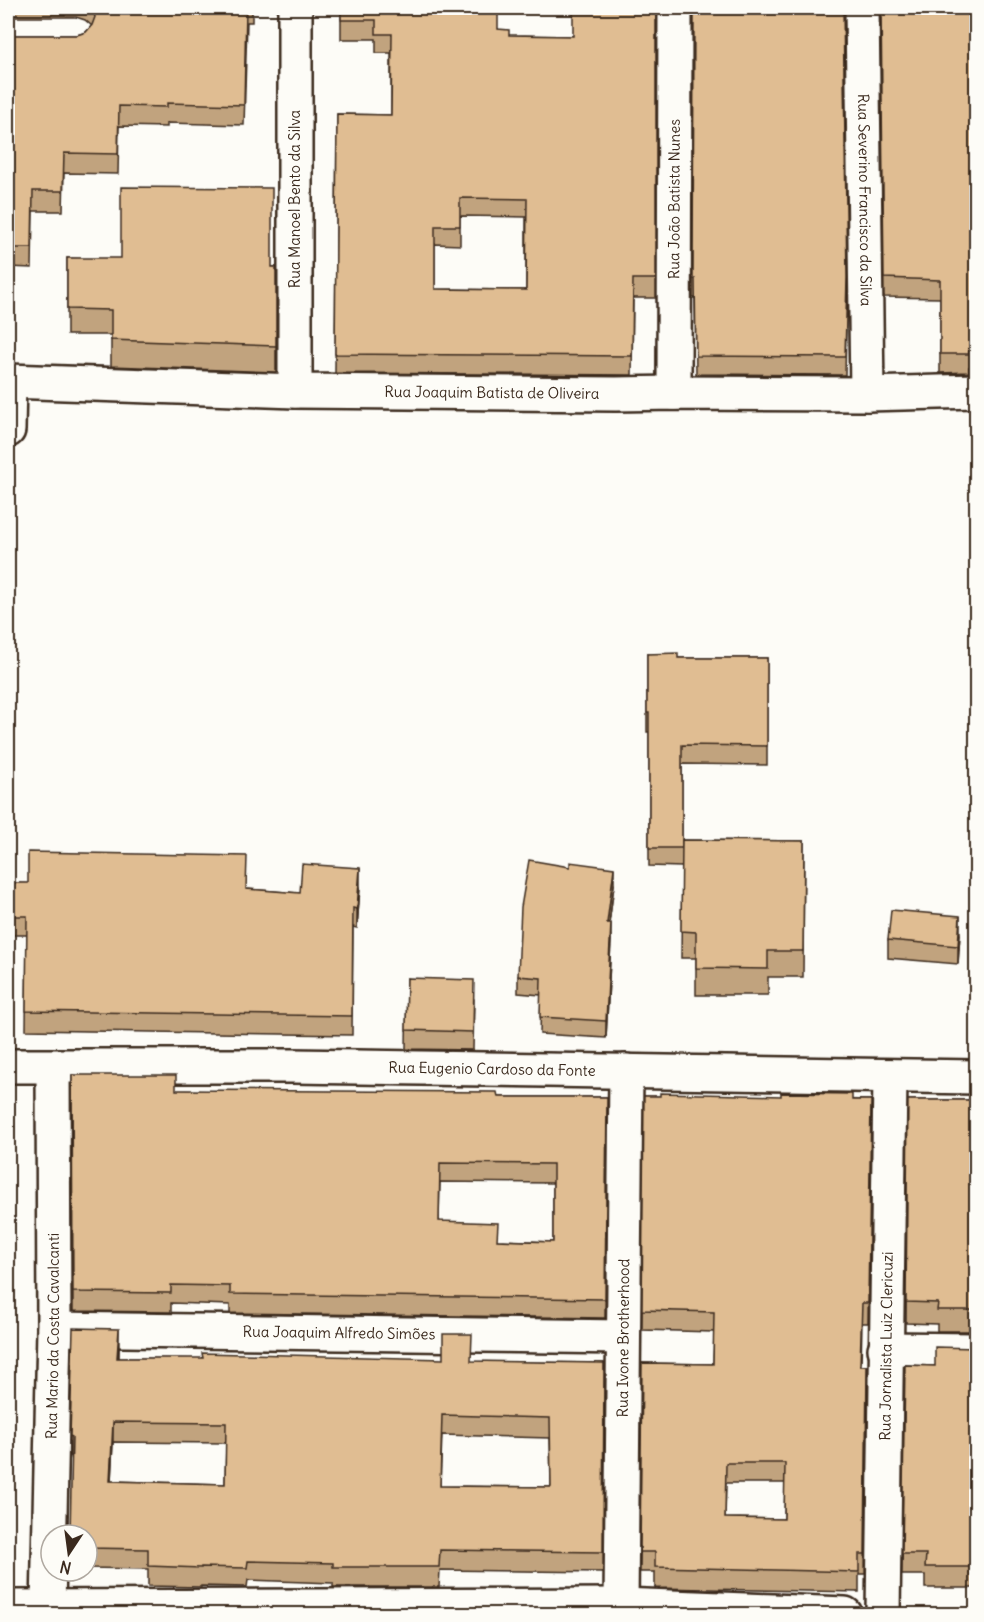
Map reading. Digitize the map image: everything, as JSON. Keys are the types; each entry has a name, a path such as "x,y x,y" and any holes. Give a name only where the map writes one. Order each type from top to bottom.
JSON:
{"street":[{"name":"Rua Manoel Bento da Silva","path":"295,8 295,391"},
{"name":"Rua João Batista Nunes","path":"674,393 675,8"},
{"name":"Rua Severino Francisco da Silva","path":"862,8 867,394"},
{"name":"Rua Joaquim Batista de Oliveira","path":"8,381 295,391 605,394 867,394 976,391"},
{"path":"8,381 8,430"},
{"name":"Rua Eugenio Cardoso da Fonte","path":"8,1066 293,1066 976,1077"},
{"name":"Rua Mario da Costa Cavalcanti","path":"48,1608 54,1329 53,1066"},
{"name":"Rua Ivone Brotherhood","path":"621,1605 626,1071"},
{"name":"Rua Jornalista Luiz Clericuzi","path":"883,1614 890,1076"},
{"name":"Rua Joaquim Alfredo Simões","path":"54,1329 623,1337"},
{"path":"885,1349 976,1350"},
{"path":"8,1607 621,1605 845,1614"}],"building":[{"path":"92,8 246,8 244,105 167,103 167,107 119,106 118,154 64,153 63,191 33,191 32,248 8,248 8,35 77,35 86,32 92,25 95,17"},
{"path":"341,8 498,8 498,29 509,30 509,35 573,36 573,8 656,8 656,279 633,279 632,356 335,354 337,114 391,115 392,34 376,34 376,20 341,20","holes":["460,198 527,199 526,290 435,289 435,226 460,226"]},
{"path":"694,8 843,8 847,277 845,357 696,356 695,279 693,279"},
{"path":"881,8 976,8 976,349 969,349 969,354 940,354 940,280 884,278"},
{"path":"121,187 272,188 272,267 276,267 276,346 111,340 111,310 67,309 67,258 121,258"},
{"path":"678,653 678,658 767,658 767,746 682,745 682,848 649,848 647,654"},
{"path":"682,840 804,841 803,951 768,951 768,969 696,968 696,932 681,931"},
{"path":"28,852 247,856 246,889 300,893 302,864 360,868 357,909 353,908 352,1016 26,1011 27,916 8,916 8,883 28,883"},
{"path":"529,860 570,867 570,862 614,868 607,923 611,923 606,1021 540,1017 541,978 518,976 521,907"},
{"path":"891,910 960,916 958,946 888,940"},
{"path":"407,978 474,980 473,1032 406,1030"},
{"path":"72,1075 176,1075 176,1090 497,1092 498,1097 607,1097 605,1299 230,1294 230,1286 171,1285 171,1293 73,1292","holes":["440,1163 553,1164 553,1242 497,1240 498,1223 439,1221"]},
{"path":"660,1093 781,1096 781,1093 852,1094 852,1100 871,1100 868,1303 862,1303 860,1366 867,1366 865,1554 859,1554 859,1572 655,1567 655,1552 640,1552 642,1363 713,1364 714,1312 642,1310 644,1096 660,1096","holes":["726,1463 785,1463 784,1519 725,1518"]},
{"path":"908,1100 976,1100 976,1310 937,1310 938,1303 906,1302"},
{"path":"73,1328 119,1329 117,1358 203,1358 202,1353 443,1359 443,1334 472,1334 471,1361 604,1363 603,1552 440,1550 439,1567 333,1567 333,1563 248,1561 247,1568 148,1566 148,1549 99,1548 99,1523 70,1523 72,1437 70,1436","holes":["442,1415 550,1418 551,1487 440,1486","113,1422 226,1423 225,1484 110,1481"]},
{"path":"935,1347 976,1348 976,1567 925,1567 926,1554 902,1554 905,1365 935,1366"}]}
